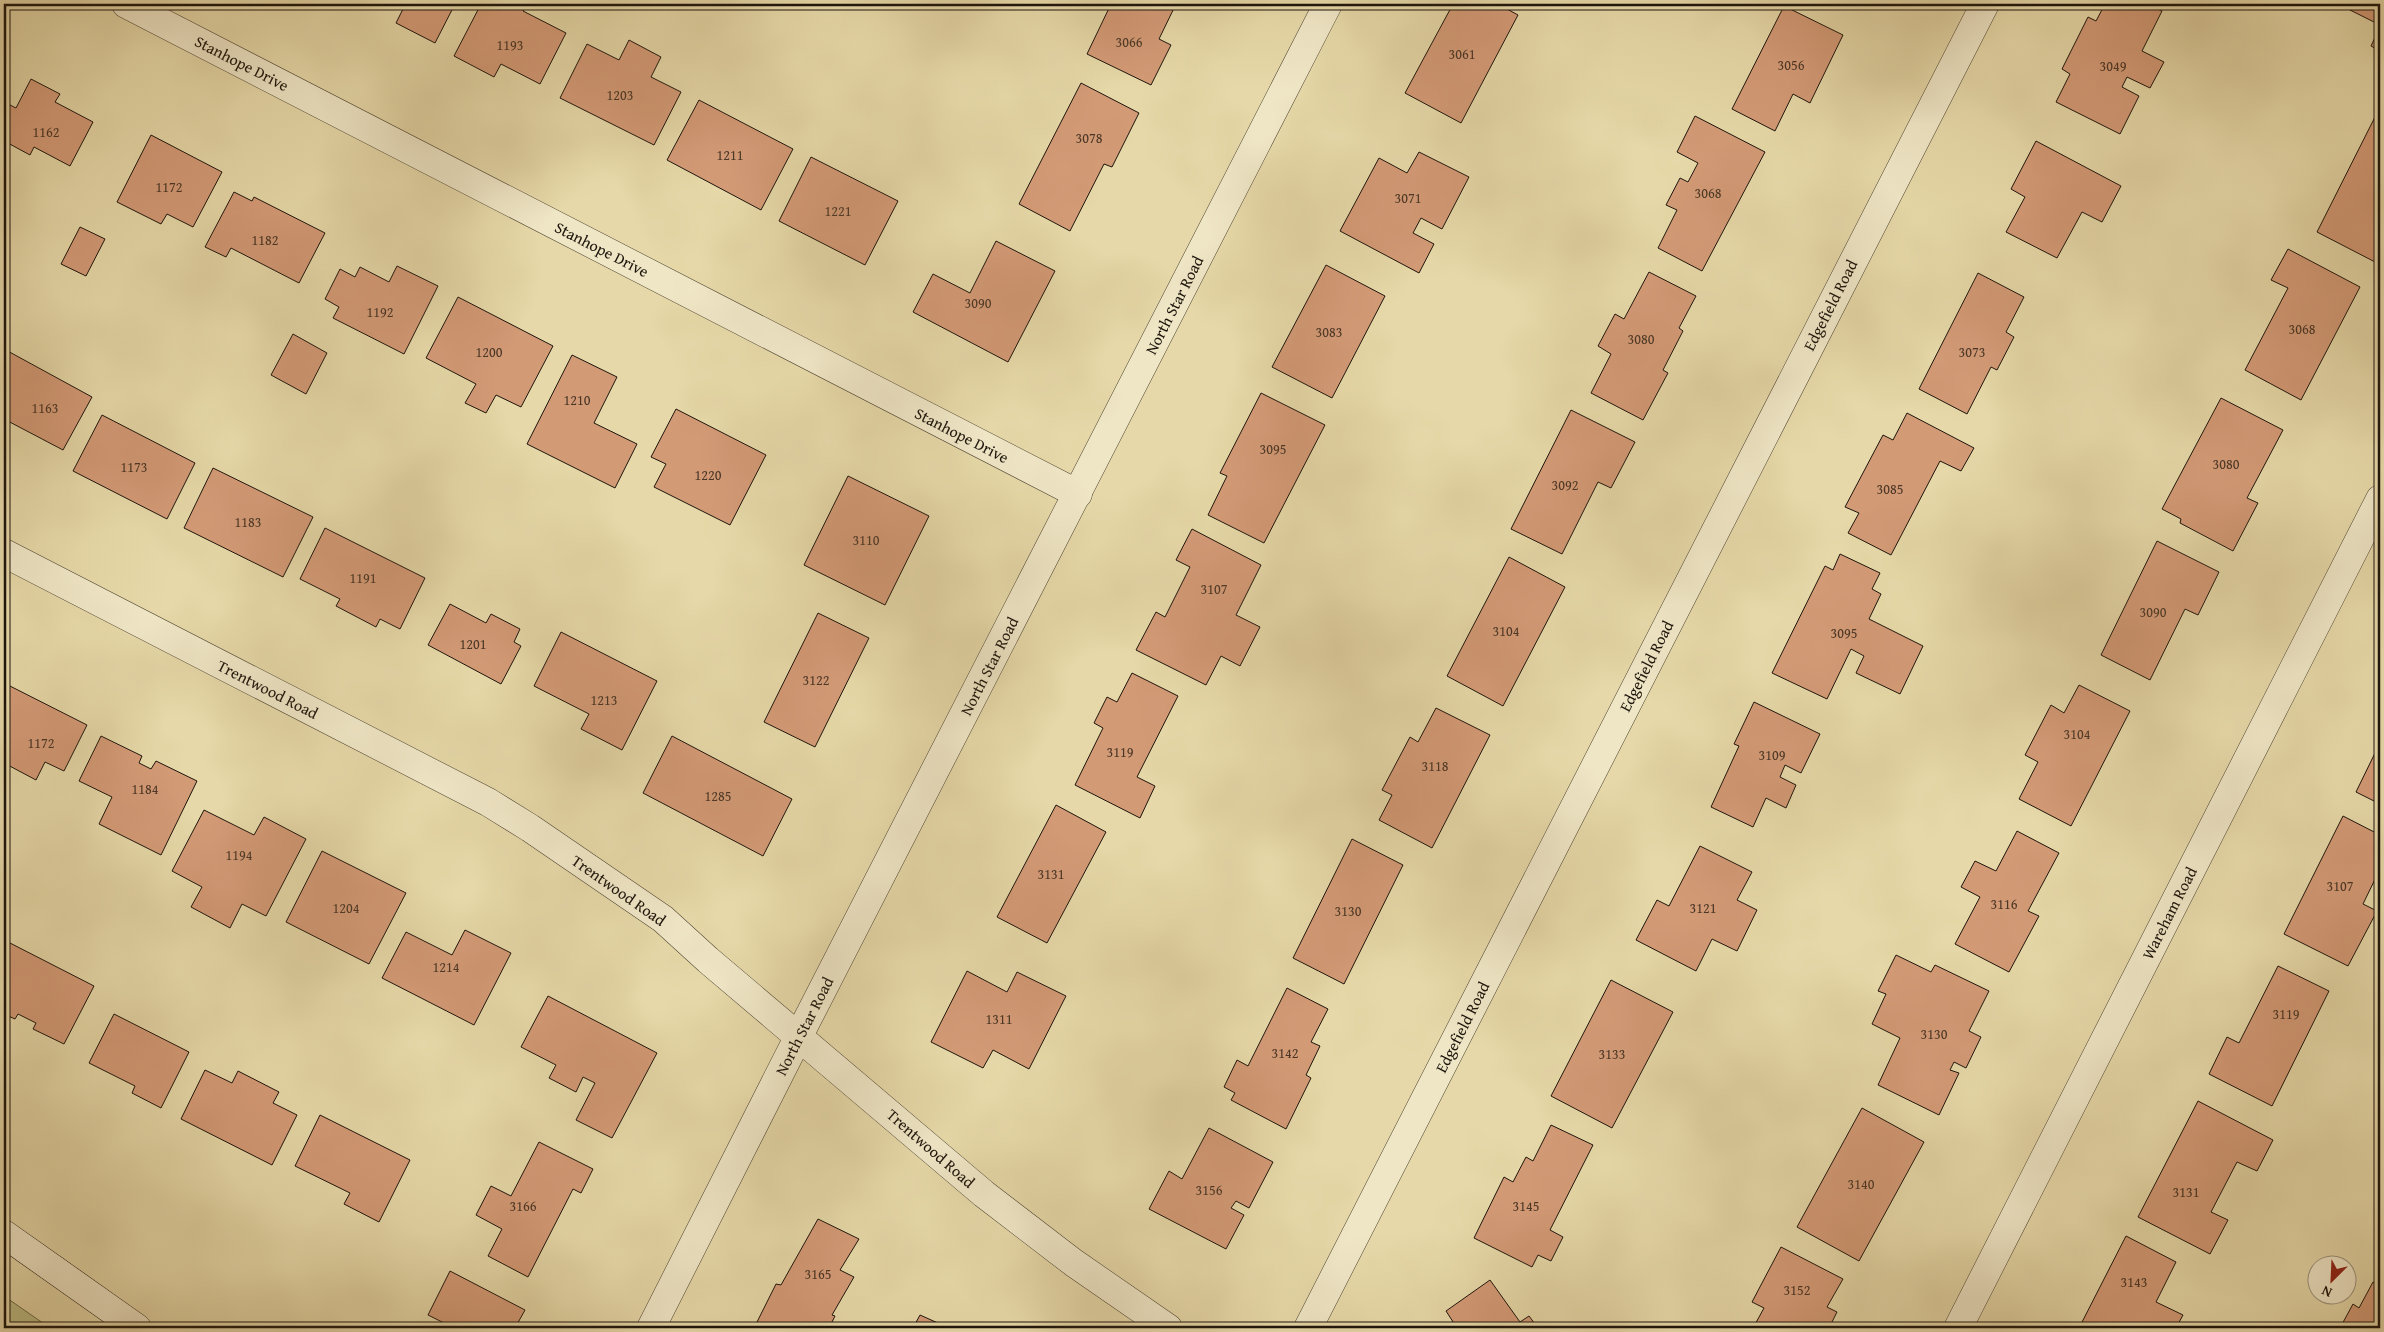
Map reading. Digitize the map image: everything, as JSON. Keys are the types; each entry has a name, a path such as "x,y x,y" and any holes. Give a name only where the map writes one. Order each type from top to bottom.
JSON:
{"street":[{"name":"Stanhope Drive","path":"126,4 1078,494"},
{"name":"North Star Road","path":"651,1328 1328,4"},
{"name":"Edgefield Road","path":"1308,1328 1985,4"},
{"name":"Wareham Road","path":"1958,1328 2380,499"},
{"name":"Trentwood Road","path":"4,553 488,802 530,828 663,919 708,960 800,1036 984,1194 1074,1263 1168,1328"},
{"path":"4,1234 137,1328"}],"green space":[{"path":"4,1296 50,1328 4,1328"}],"building":[{"path":"403,4 455,4 435,43 396,23 405,5"},
{"path":"481,4 527,4 523,11 566,33 540,84 501,64 494,77 454,56"},
{"path":"1111,4 1176,4 1159,39 1171,45 1151,85 1087,54"},
{"path":"1453,4 1498,4 1518,15 1461,123 1405,93"},
{"path":"2105,4 2148,4 2162,11 2142,51 2164,62 2150,88 2127,77 2122,87 2139,96 2120,134 2056,102 2070,74 2062,69 2088,17 2096,21"},
{"path":"2351,4 2380,4 2380,25 2348,9"},
{"path":"1784,6 1843,35 1810,103 1793,94 1775,131 1732,109"},
{"path":"2380,27 2380,51 2371,46"},
{"path":"629,40 661,57 651,77 681,92 654,145 560,98 587,44 619,60"},
{"path":"31,79 60,94 55,102 93,122 70,166 34,147 30,155 6,142 4,146 4,102 16,108"},
{"path":"1081,83 1139,113 1112,167 1104,164 1070,231 1019,204"},
{"path":"699,100 793,149 761,210 667,160"},
{"path":"2376,115 2380,117 2380,257 2377,263 2317,232"},
{"path":"1695,116 1765,152 1702,271 1658,248 1677,210 1666,205 1680,178 1688,182 1698,163 1677,152"},
{"path":"151,135 222,172 193,227 167,214 161,224 117,202"},
{"path":"2036,141 2121,186 2102,222 2082,212 2057,258 2006,232 2025,197 2011,189"},
{"path":"1419,152 1469,177 1442,229 1421,218 1413,233 1434,244 1419,273 1340,231 1379,158 1407,173"},
{"path":"811,157 898,201 865,265 779,221"},
{"path":"234,192 252,201 254,197 325,233 299,283 231,248 226,257 205,247"},
{"path":"80,227 105,239 86,276 61,264"},
{"path":"996,241 1055,271 1008,362 913,312 933,274 970,293"},
{"path":"2288,249 2360,287 2301,400 2245,370 2288,288 2271,280"},
{"path":"1326,265 1385,296 1332,398 1272,367"},
{"path":"397,266 438,286 404,354 333,318 339,307 325,299 340,269 355,277 360,267 389,282"},
{"path":"1649,272 1696,296 1679,328 1683,331 1663,370 1668,373 1643,420 1591,393 1611,354 1598,346 1615,314 1624,319"},
{"path":"1978,273 2024,297 2006,332 2014,337 1997,370 1991,367 1967,414 1919,389"},
{"path":"458,297 553,346 521,407 496,395 486,413 465,403 476,384 426,358"},
{"path":"293,334 327,353 306,394 271,375"},
{"path":"4,349 92,397 63,450 4,419"},
{"path":"572,355 617,377 594,423 637,444 615,488 527,444"},
{"path":"1261,393 1325,425 1264,543 1208,515 1227,476 1220,473"},
{"path":"2221,398 2283,430 2247,498 2258,503 2233,551 2180,523 2181,519 2162,509"},
{"path":"676,409 766,455 730,525 654,487 666,464 651,457"},
{"path":"1571,410 1635,442 1611,488 1598,482 1562,554 1511,529"},
{"path":"1907,413 1974,448 1961,471 1940,461 1891,555 1848,533 1859,513 1845,507 1883,435 1893,440"},
{"path":"102,415 195,463 167,519 73,471"},
{"path":"213,468 313,517 283,577 184,528"},
{"path":"848,476 929,516 885,605 804,565"},
{"path":"325,528 425,578 400,629 380,619 376,627 336,606 340,599 300,579"},
{"path":"1192,529 1261,565 1236,615 1260,627 1240,666 1221,656 1206,685 1136,650 1156,612 1165,617 1190,567 1176,560"},
{"path":"2157,541 2219,572 2198,615 2185,609 2150,680 2101,655"},
{"path":"1840,554 1880,573 1872,589 1881,594 1869,619 1923,646 1900,694 1856,673 1864,656 1851,649 1827,699 1772,673 1825,566 1833,570"},
{"path":"1509,557 1565,587 1503,706 1447,676"},
{"path":"450,604 486,623 491,614 520,629 514,642 521,646 501,684 428,645"},
{"path":"818,613 869,638 815,747 764,722"},
{"path":"561,632 657,681 622,750 581,729 589,714 534,686"},
{"path":"1132,673 1178,696 1137,777 1155,786 1140,818 1075,785 1103,728 1094,723 1107,697 1117,702"},
{"path":"4,683 87,725 64,771 45,762 36,780 4,763"},
{"path":"2079,685 2130,711 2071,826 2019,799 2038,762 2025,755 2051,705 2064,713"},
{"path":"1754,702 1820,734 1801,773 1785,765 1780,777 1796,785 1786,808 1766,798 1753,827 1711,807 1739,746 1734,744"},
{"path":"1436,708 1490,735 1432,848 1379,820 1392,795 1382,790 1410,737 1418,742"},
{"path":"101,736 142,756 139,763 151,769 156,761 197,781 161,855 99,824 112,797 79,781"},
{"path":"672,736 792,799 763,856 643,793"},
{"path":"2376,751 2380,753 2380,804 2356,792"},
{"path":"1056,805 1106,832 1047,943 997,917"},
{"path":"204,810 254,835 264,817 306,839 266,916 242,904 230,928 191,907 202,887 172,871"},
{"path":"2343,816 2380,835 2380,869 2363,904 2377,911 2348,966 2284,934"},
{"path":"2017,831 2059,853 2028,911 2039,916 2009,972 1955,944 1980,897 1961,887 1975,861 1996,871"},
{"path":"1352,839 1403,865 1344,984 1293,958"},
{"path":"1700,846 1752,872 1737,900 1757,910 1737,951 1712,939 1696,971 1636,940 1657,900 1669,906"},
{"path":"322,851 406,893 369,964 286,922"},
{"path":"465,930 511,953 474,1025 382,978 406,932 452,955"},
{"path":"10,943 94,986 64,1044 33,1029 36,1023 18,1014 15,1019 4,1014 4,955"},
{"path":"1896,955 1931,972 1935,965 1989,991 1969,1031 1981,1037 1966,1068 1954,1062 1950,1070 1959,1073 1939,1115 1878,1085 1900,1038 1872,1024 1886,994 1878,991"},
{"path":"2278,966 2329,991 2272,1106 2209,1074 2227,1037 2239,1043"},
{"path":"967,971 1007,992 1017,972 1066,996 1029,1069 993,1050 983,1068 931,1042"},
{"path":"1611,980 1673,1012 1612,1128 1551,1096"},
{"path":"1287,988 1328,1009 1311,1042 1320,1046 1306,1075 1311,1078 1286,1129 1231,1100 1235,1093 1224,1087 1237,1060 1248,1066"},
{"path":"548,996 657,1053 612,1138 576,1120 595,1083 583,1077 576,1092 549,1078 556,1065 521,1047"},
{"path":"114,1014 189,1052 161,1108 132,1093 135,1086 89,1063"},
{"path":"205,1070 232,1083 238,1071 279,1092 273,1103 297,1115 272,1165 181,1119"},
{"path":"2198,1101 2273,1140 2257,1171 2237,1162 2211,1212 2228,1220 2210,1254 2138,1217"},
{"path":"1862,1108 1924,1142 1859,1261 1797,1227"},
{"path":"320,1115 410,1160 379,1222 344,1204 350,1193 295,1166"},
{"path":"1551,1125 1593,1145 1550,1230 1563,1237 1551,1261 1538,1255 1532,1267 1474,1238 1504,1177 1513,1182 1526,1157 1533,1161"},
{"path":"1209,1128 1273,1162 1249,1208 1236,1201 1231,1208 1244,1215 1226,1249 1149,1209 1169,1171 1182,1179"},
{"path":"539,1142 593,1169 581,1193 573,1189 528,1277 488,1256 502,1229 476,1215 491,1186 511,1196"},
{"path":"818,1219 859,1239 840,1270 854,1277 832,1315 835,1316 829,1328 754,1328 776,1284 781,1285"},
{"path":"2126,1236 2176,1262 2156,1302 2183,1315 2176,1328 2079,1328"},
{"path":"1781,1247 1843,1279 1827,1307 1837,1312 1829,1328 1753,1328 1764,1308 1752,1302"},
{"path":"450,1271 525,1310 515,1328 444,1328 446,1324 428,1315"},
{"path":"1490,1280 1520,1322 1529,1316 1538,1328 1457,1328 1446,1311"},
{"path":"2373,1282 2379,1285 2380,1282 2380,1328 2340,1328 2353,1304 2359,1308"},
{"path":"920,1315 949,1328 913,1328"}]}
